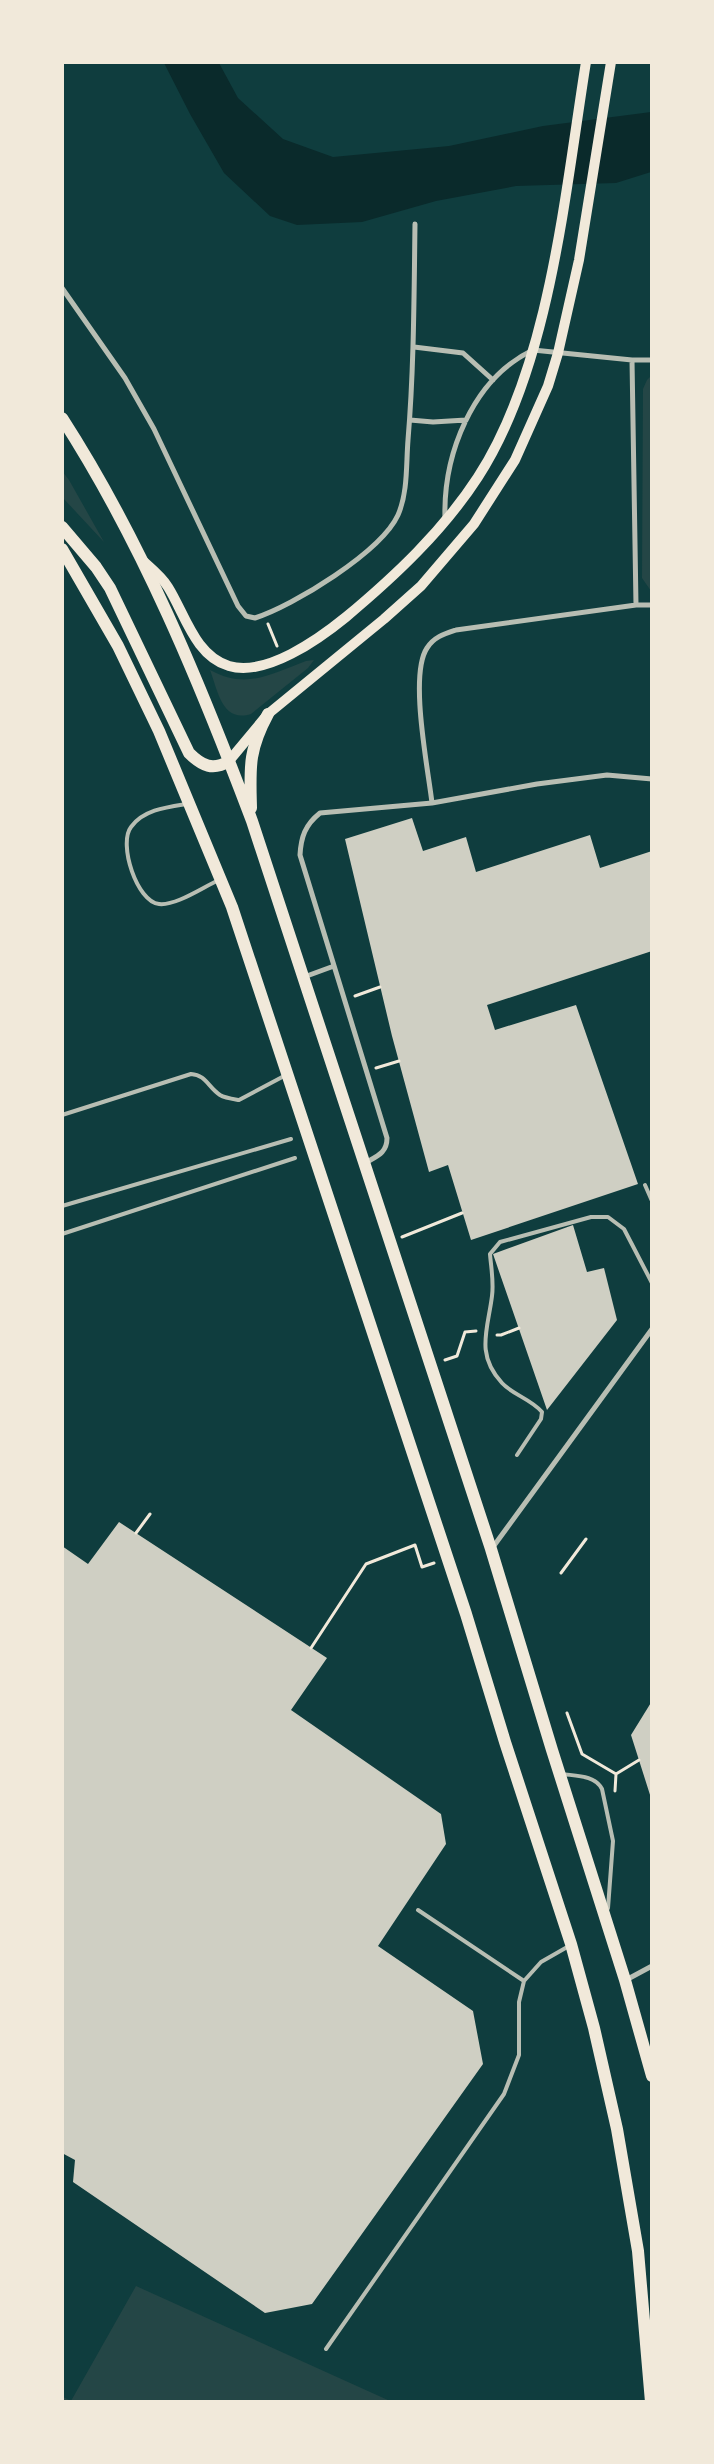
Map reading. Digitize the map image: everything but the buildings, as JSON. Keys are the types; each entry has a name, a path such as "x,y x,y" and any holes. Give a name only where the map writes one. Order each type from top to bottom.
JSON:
{"main road":[{"path":"143,561 167,584 206,653 230,667 255,667 285,656 340,622 410,558 445,520 479,476 494,448 520,387 533,350 554,258 586,62"},
{"path":"62,527 96,567 110,588 189,753 208,767 216,767 229,761 268,714 384,620 421,586 449,556 484,511 515,460 548,386 558,353 579,260 611,62"},
{"path":"62,418 115,507 143,561 229,761 252,821 491,1549 559,1774 626,1980 652,2076"},
{"path":"62,549 122,654 160,731 221,879 288,1074 571,1944 594,2028 617,2129 638,2252 651,2402"},
{"path":"252,821 250,757 254,743 268,714"}],"street":[{"path":"62,288 125,378 154,429 238,606 249,618 265,616 325,582 373,547 393,524 404,498 414,347 415,224"},
{"path":"414,347 463,354 493,380"},
{"path":"445,520 447,479 466,420 493,380 519,357 533,350 632,360 652,360"},
{"path":"632,360 636,604"},
{"path":"410,420 441,422 466,420"},
{"path":"432,802 418,683 422,659 433,640 456,630 636,604 652,605"},
{"path":"365,1162 382,1154 387,1142 300,856 301,840 310,820 320,813 432,802 537,784 607,775 652,779"},
{"path":"303,977 334,966"},
{"path":"491,1549 652,1329"},
{"path":"626,1980 652,1966"}],"lane":[{"path":"190,804 153,811 140,818 131,826 126,838 126,848 138,885 146,898 160,904 171,903 221,879"},
{"path":"62,1116 191,1074 205,1079 220,1095 239,1100 288,1074"},
{"path":"62,1206 291,1139"},
{"path":"62,1234 295,1158"},
{"path":"645,1185 652,1201"},
{"path":"517,1455 541,1419 542,1412 503,1385 495,1375 486,1352 484,1339 492,1295 490,1254 500,1242 590,1217 608,1217 624,1229 652,1283"},
{"path":"559,1774 590,1778 598,1782 602,1789 613,1841 607,1923"},
{"path":"418,1910 524,1981"},
{"path":"326,2349 504,2094 519,2054 519,2002 524,1981 541,1962 571,1944"}],"path":[{"path":"265,616 279,653"},
{"path":"344,1000 380,987"},
{"path":"366,1071 399,1061"},
{"path":"390,1242 462,1213"},
{"path":"501,1335 519,1328"},
{"path":"430,1364 456,1356 465,1332 470,1330"},
{"path":"136,1534 150,1514"},
{"path":"561,1573 586,1538"},
{"path":"311,1648 366,1564 415,1545 422,1567 447,1560"},
{"path":"567,1713 582,1754 616,1774"},
{"path":"616,1774 639,1760"},
{"path":"614,1794 616,1774"}],"shaded area":[{"path":"164,63 219,63 238,98 283,139 333,157 449,146 543,126 651,112 651,172 616,183 516,186 436,201 362,222 297,225 270,216 224,173 190,114"},
{"path":"651,376 651,591 642,578 643,389"},
{"path":"62,471 69,480 104,542 63,498"},
{"path":"314,660 308,668 251,714 241,716 227,710 219,696 210,670 235,679 258,678"},
{"path":"136,2286 390,2401 71,2401"},
{"path":"63,2397 71,2401 63,2401"}]}
